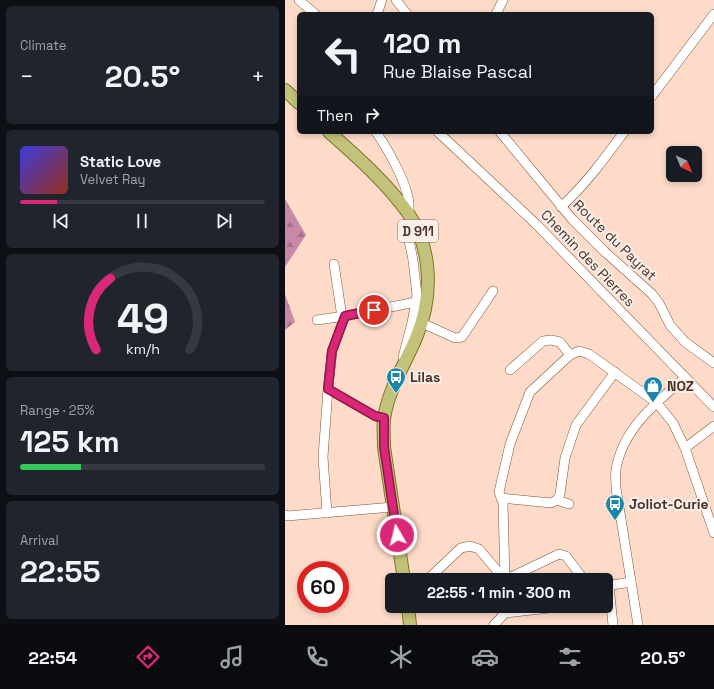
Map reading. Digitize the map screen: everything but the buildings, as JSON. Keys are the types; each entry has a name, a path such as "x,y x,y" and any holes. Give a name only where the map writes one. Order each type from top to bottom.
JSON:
{"main road":[{"path":"285,90 297,101"},
{"name":"D 911","path":"331,134 393,193 410,216 419,235 427,268 427,300 422,323 391,393 384,418 384,447 403,573"},
{"path":"409,613 410,625"}],"street":[{"path":"299,0 313,12"},
{"path":"378,12 382,0"},
{"path":"396,0 405,12"},
{"path":"497,12 503,0"},
{"path":"654,93 714,14"},
{"path":"377,134 387,147 401,174 409,201 410,216 406,226 413,260 417,295 403,358 406,359"},
{"name":"Chemin des Pierres","path":"440,134 536,224 714,407"},
{"name":"Route du Payrat","path":"502,134 561,207 605,252 652,294 659,303 670,325 685,342 714,363"},
{"path":"561,207 570,200 622,134"},
{"path":"327,513 323,457 328,389 332,351 344,317 334,264"},
{"path":"422,323 455,338 462,337 493,291"},
{"path":"317,320 344,317 416,302"},
{"path":"679,334 683,335 714,357"},
{"path":"510,370 543,341 551,340 560,342 570,355"},
{"path":"505,573 503,503 499,492 510,444 530,392 570,355 579,351 589,354 657,403 673,423 685,448 714,533"},
{"path":"501,498 551,503 557,500 561,494 565,458 576,425 615,372"},
{"path":"638,625 616,488 616,470 621,449 633,429 645,414 685,378"},
{"path":"328,389 375,416 384,418"},
{"path":"685,448 714,426"},
{"path":"557,500 569,504"},
{"path":"285,515 393,507"},
{"path":"434,573 461,548 470,546 479,549 499,573"},
{"path":"519,573 559,554 566,556 579,573"},
{"path":"613,585 631,582"},
{"path":"494,625 502,613"},
{"path":"611,613 613,625"}],"green space":[{"path":"285,199 306,235 285,267"},
{"path":"285,294 295,322 285,330"}],"place":[{"name":"Lilas","path":"396,394"},
{"name":"NOZ","path":"653,403"},
{"name":"Joliot-Curie","path":"615,521"}],"route":[{"path":"374,310 345,316 332,351 328,389 375,416 384,418 384,447 397,535"}]}
